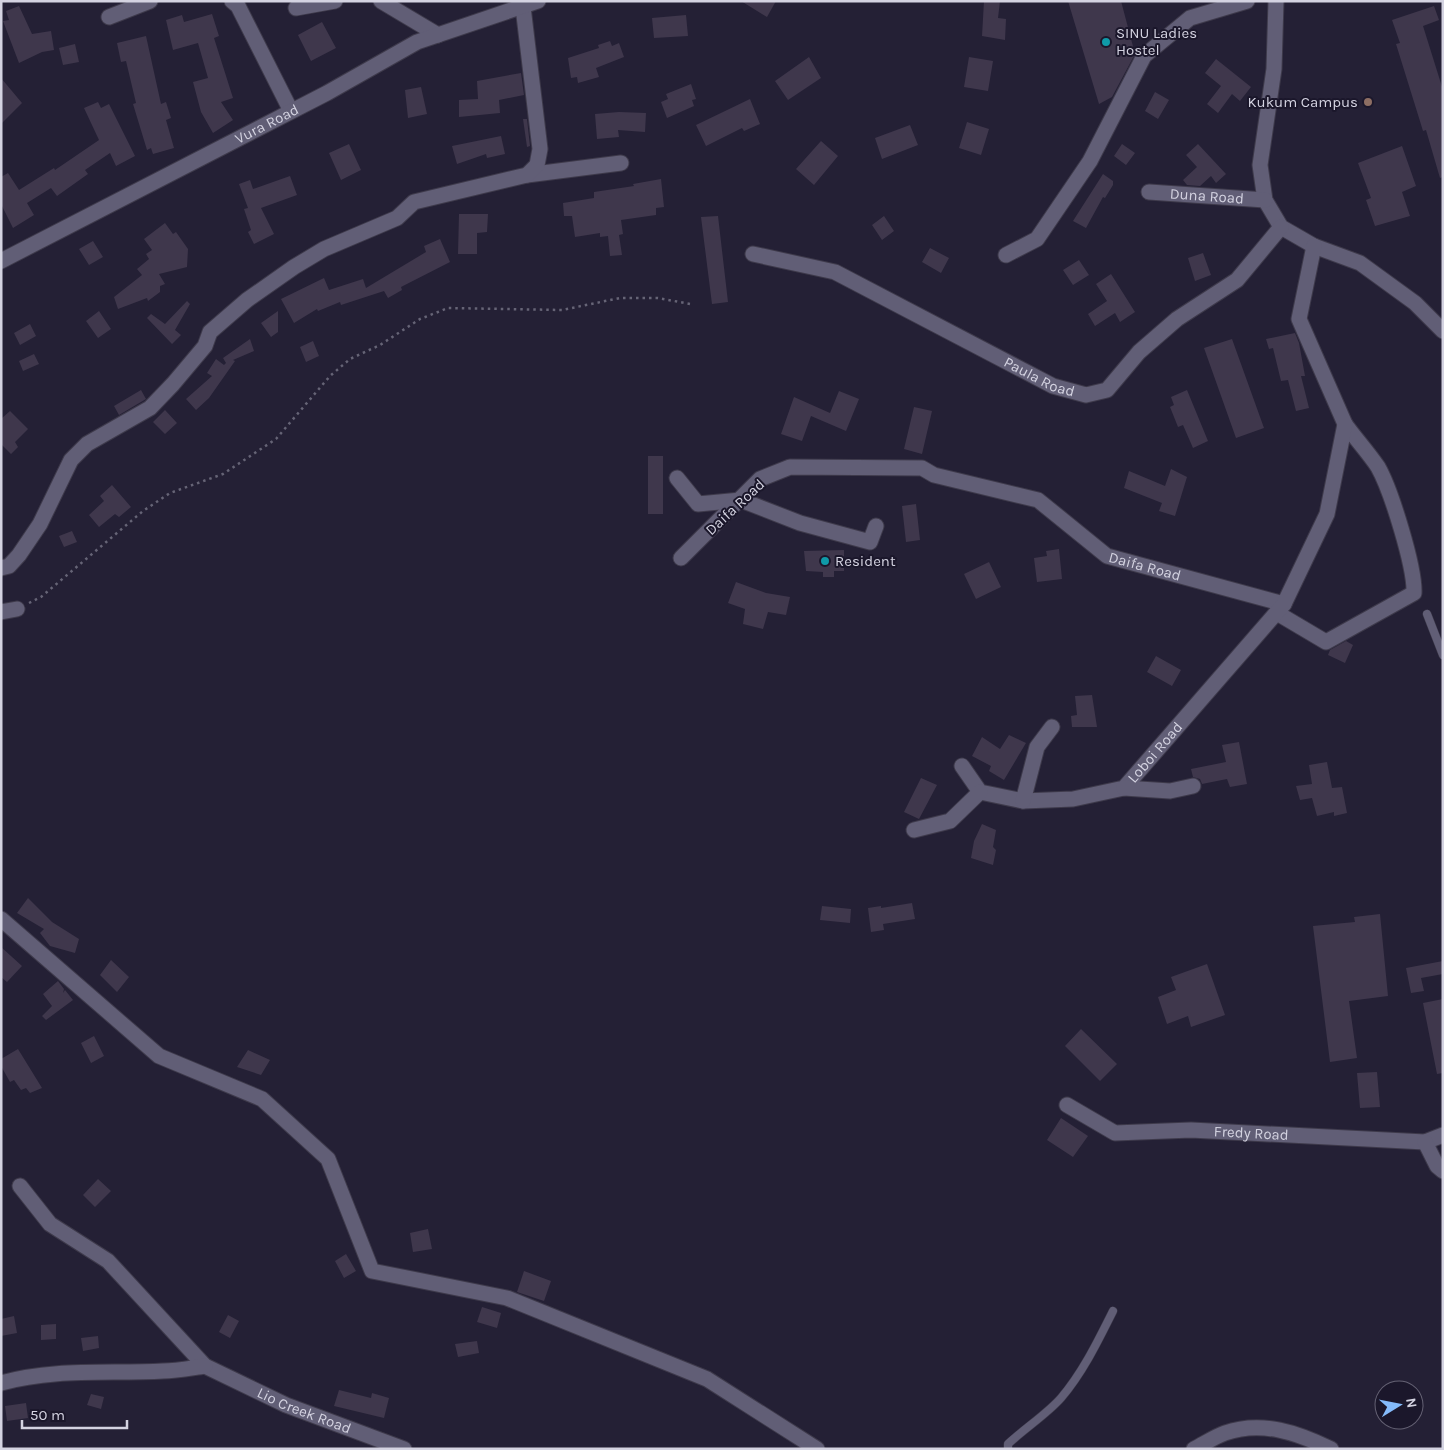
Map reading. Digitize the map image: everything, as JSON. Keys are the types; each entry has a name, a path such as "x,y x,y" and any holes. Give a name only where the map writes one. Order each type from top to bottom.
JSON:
{"street":[{"path":"109,17 150,1"},
{"path":"232,1 238,6 291,111"},
{"path":"296,8 335,1"},
{"path":"381,1 438,35"},
{"name":"Vura Road","path":"1,261 291,111 417,42 538,1"},
{"path":"1006,255 1037,239 1090,160 1144,56 1190,18 1247,1"},
{"path":"1276,1 1274,69 1260,165 1265,200 1281,227 1314,246 1360,263 1415,303 1443,331"},
{"path":"523,7 540,149 537,165 527,175"},
{"path":"1,568 9,566 14,561 40,524 71,460 87,444 150,408 205,346 210,332 247,300 294,267 324,249 397,218 414,202 527,175 621,162"},
{"name":"Duna Road","path":"1149,192 1265,200"},
{"name":"Paula Road","path":"753,254 835,272 1053,386 1086,395 1107,390 1139,352 1177,319 1238,280 1281,227"},
{"path":"1280,608 1327,514 1345,424 1299,319 1314,246"},
{"name":"Daifa Road","path":"681,558 760,479 790,467 922,468 934,475 1038,500 1107,556 1280,608 1326,642 1414,593 1414,581 1399,521 1378,468 1345,424"},
{"path":"678,478 698,504 740,500 800,523 870,542 876,526"},
{"name":"Loboi Road","path":"980,792 1023,801 1073,799 1124,788 1280,608"},
{"path":"1,612 17,609"},
{"path":"1023,801 1037,747 1052,727"},
{"path":"914,830 950,821 980,792 962,766"},
{"path":"1124,788 1170,791 1193,786"},
{"path":"1,919 159,1056 262,1099 328,1159 372,1271 507,1298 707,1379 817,1449"},
{"name":"Fredy Road","path":"1067,1105 1115,1133 1191,1130 1425,1142 1443,1135"},
{"path":"1425,1142 1437,1166 1443,1170"},
{"path":"20,1186 50,1224 108,1261 205,1366"},
{"path":"1,1383 20,1378 98,1371 164,1371 205,1366"},
{"name":"Lio Creek Road","path":"205,1366 286,1405 404,1449"},
{"path":"1194,1449 1226,1432 1265,1427 1300,1434 1331,1449"}],"lane":[{"path":"1428,614 1443,655"},
{"path":"1008,1449 1008,1444 1026,1426 1060,1399 1096,1346 1113,1311"}],"path":[{"path":"17,609 41,597 143,511 170,493 223,474 276,439 330,376 350,359 380,345 420,319 448,308 562,310 620,298 658,298 690,304"}],"building":[{"path":"741,1 776,1 767,17"},
{"path":"984,1 1000,1 998,18 1006,19 1005,40 982,36"},
{"name":"SINU Ladies Hostel","path":"1068,1 1121,1 1135,54 1112,97 1099,104"},
{"path":"19,6 32,34 51,31 54,50 42,52 19,63 3,21 9,20 6,11"},
{"path":"1434,6 1439,20 1423,26 1443,90 1443,177 1440,178 1426,130 1423,131 1396,44 1400,43 1392,20"},
{"path":"212,14 219,36 214,38 233,98 221,102 233,120 213,133 201,112 193,82 208,78 198,43 173,50 166,20 182,15 184,22"},
{"path":"686,15 688,36 654,38 652,18"},
{"path":"322,22 336,48 311,61 298,35"},
{"path":"146,36 161,104 166,102 171,118 166,120 174,148 153,154 151,148 147,150 133,104 136,103 126,61 121,62 117,43"},
{"path":"610,41 612,46 619,43 624,57 596,68 599,77 578,83 577,77 571,78 568,58 599,48 598,45"},
{"path":"75,44 79,62 63,65 59,48"},
{"path":"809,57 821,78 788,100 775,81"},
{"path":"969,57 993,61 988,91 964,87"},
{"path":"1216,59 1251,87 1240,101 1232,94 1218,113 1207,104 1221,86 1205,73"},
{"path":"521,73 524,95 499,100 500,113 459,117 459,100 478,99 477,81"},
{"path":"1,78 22,103 1,124"},
{"path":"691,84 696,99 692,100 694,106 667,118 661,102 668,99 666,94"},
{"path":"421,87 427,114 408,118 405,90"},
{"path":"1155,92 1169,100 1158,119 1145,111"},
{"path":"750,99 760,124 744,131 742,128 706,146 696,125"},
{"path":"98,102 101,108 109,104 135,156 116,166 110,153 85,170 88,174 57,196 51,188 27,203 34,215 13,228 1,204 1,177 8,173 19,190 54,168 55,170 99,140 84,108"},
{"path":"619,112 646,113 645,132 618,130 619,137 597,139 595,114"},
{"path":"523,119 527,119 530,146 527,147"},
{"path":"967,122 989,129 981,155 959,148"},
{"path":"910,125 918,145 882,159 875,138"},
{"path":"501,136 505,154 487,158 486,154 457,164 452,146"},
{"path":"821,141 838,156 814,185 796,169"},
{"path":"349,144 361,170 341,180 329,153"},
{"path":"1122,144 1135,153 1126,165 1114,156"},
{"path":"1198,144 1226,174 1216,183 1211,176 1200,186 1187,185 1183,180 1197,167 1186,155"},
{"path":"1402,146 1416,186 1402,192 1410,216 1375,226 1366,200 1371,198 1358,163"},
{"path":"1103,174 1113,181 1113,185 1105,198 1103,197 1086,228 1073,221"},
{"path":"290,176 297,195 261,208 274,234 254,244 248,232 251,230 244,209 248,208 239,184 250,180 253,189"},
{"path":"661,179 664,207 656,208 656,215 621,220 623,234 619,235 622,255 610,256 608,236 600,237 600,233 575,237 572,216 564,216 563,203 594,198 594,192 634,186 633,184"},
{"path":"459,214 488,214 487,232 477,233 477,254 458,254"},
{"path":"718,216 728,302 712,304 701,217"},
{"path":"884,216 894,231 882,240 872,225"},
{"path":"165,223 173,234 176,232 188,249 187,267 159,274 165,284 160,286 160,292 148,301 147,298 118,309 114,297 142,275 137,269 149,259 146,254 152,250 144,239"},
{"path":"440,239 450,262 401,287 402,290 388,298 384,291 341,305 340,302 318,311 317,309 294,323 281,299 324,278 329,290 363,279 366,288 426,252 424,246"},
{"path":"93,241 103,257 89,265 79,249"},
{"path":"930,248 949,258 941,273 922,262"},
{"path":"1203,253 1211,275 1195,281 1188,258"},
{"path":"1079,260 1089,275 1073,285 1063,270"},
{"path":"1111,274 1135,312 1120,322 1115,313 1095,326 1088,314 1107,301 1096,284"},
{"path":"187,301 190,304 175,330 181,335 172,344 147,318 151,314 165,324"},
{"path":"99,311 111,329 98,338 86,321"},
{"path":"278,311 278,332 271,337 261,323"},
{"path":"30,324 36,336 20,345 14,333"},
{"path":"1295,333 1299,343 1305,376 1301,376 1309,408 1296,411 1288,380 1281,381 1273,348 1269,349 1266,339"},
{"path":"250,339 254,351 233,360 235,361 209,398 196,410 186,399 212,376 207,373 216,359 224,365 226,363 223,358"},
{"path":"1232,339 1264,428 1236,438 1204,348"},
{"path":"313,341 319,356 306,362 300,347"},
{"path":"34,354 39,364 23,371 19,361"},
{"path":"141,390 146,399 119,415 114,406"},
{"path":"1187,390 1208,441 1193,448 1183,425 1178,427 1170,407 1174,405 1171,397"},
{"path":"839,391 859,399 846,431 811,416 802,441 781,434 794,397 830,413"},
{"path":"914,407 932,411 922,454 904,449"},
{"path":"165,410 177,423 165,434 153,422"},
{"path":"10,411 28,429 15,442 18,447 11,454 1,444 1,419"},
{"path":"648,456 663,456 663,514 648,514"},
{"path":"1171,469 1187,477 1175,516 1159,511 1162,503 1124,488 1129,471 1165,486"},
{"path":"112,485 131,507 119,517 115,514 99,527 89,515 104,501 100,496"},
{"path":"916,504 920,540 906,542 902,506"},
{"path":"72,531 77,542 64,547 59,536"},
{"path":"1059,549 1062,579 1037,582 1034,558 1047,556 1046,551"},
{"name":"Resident","path":"844,550 844,571 834,571 834,577 823,577 823,572 806,571 804,551"},
{"path":"989,562 1001,587 976,599 964,574"},
{"path":"736,582 766,593 790,597 786,615 768,612 763,629 743,624 745,609 728,603"},
{"path":"1346,641 1353,645 1345,663 1328,655 1330,650"},
{"path":"1156,656 1181,670 1172,686 1147,672"},
{"path":"1092,695 1097,727 1072,727 1071,716 1077,715 1075,696"},
{"path":"1009,735 1026,743 1004,780 989,771 991,766 972,756 982,737 1000,749"},
{"path":"1239,742 1247,784 1230,787 1227,779 1202,784 1200,779 1193,777 1191,769 1226,762 1222,745"},
{"path":"1327,762 1332,788 1342,787 1347,813 1334,816 1334,812 1317,816 1312,798 1300,800 1296,786 1312,784 1309,765"},
{"path":"921,778 937,785 919,819 904,812"},
{"path":"982,824 996,830 993,847 996,850 993,865 971,858 974,841"},
{"path":"28,898 52,922 79,939 75,953 50,946 40,933 44,929 17,913"},
{"path":"912,903 915,919 883,924 884,930 871,932 868,908"},
{"path":"822,906 851,909 850,923 820,920"},
{"path":"1380,914 1388,996 1349,1001 1357,1058 1330,1062 1313,926 1355,922 1354,917"},
{"path":"1,947 22,966 7,982 1,977"},
{"path":"111,960 129,977 117,992 100,975"},
{"path":"1443,961 1443,974 1421,978 1424,991 1411,993 1406,968"},
{"path":"1207,964 1225,1015 1191,1027 1188,1016 1167,1024 1158,997 1176,990 1171,977"},
{"path":"58,981 64,989 63,993 65,990 73,1000 46,1020 42,1016 52,1006 43,994"},
{"path":"1443,999 1443,1073 1437,1074 1423,1003"},
{"path":"1081,1029 1117,1064 1100,1081 1065,1046"},
{"path":"94,1036 104,1056 91,1063 81,1043"},
{"path":"18,1049 42,1088 30,1093 26,1088 21,1090 14,1080 10,1082 1,1066 1,1059"},
{"path":"248,1050 270,1060 261,1075 237,1067"},
{"path":"1377,1072 1380,1107 1360,1108 1357,1073"},
{"path":"1061,1118 1088,1136 1073,1157 1047,1140"},
{"path":"98,1179 111,1191 95,1207 83,1195"},
{"path":"428,1229 432,1249 413,1252 410,1233"},
{"path":"346,1254 356,1271 344,1278 335,1261"},
{"path":"524,1271 551,1281 544,1301 517,1292"},
{"path":"482,1307 501,1313 497,1328 477,1322"},
{"path":"228,1315 239,1321 230,1338 219,1332"},
{"path":"14,1316 17,1333 1,1336 1,1319"},
{"path":"56,1324 56,1339 41,1340 41,1325"},
{"path":"98,1336 99,1348 83,1351 81,1338"},
{"path":"477,1341 479,1353 458,1357 455,1344"},
{"path":"339,1390 371,1398 372,1393 389,1398 384,1418 334,1406"},
{"path":"91,1394 104,1397 101,1409 87,1405"},
{"path":"26,1403 28,1418 7,1421 5,1406"}],"place":[{"name":"SINU Ladies Hostel","path":"1106,42"},
{"name":"Kukum Campus","path":"1368,102"},
{"name":"Resident","path":"825,561"}]}
